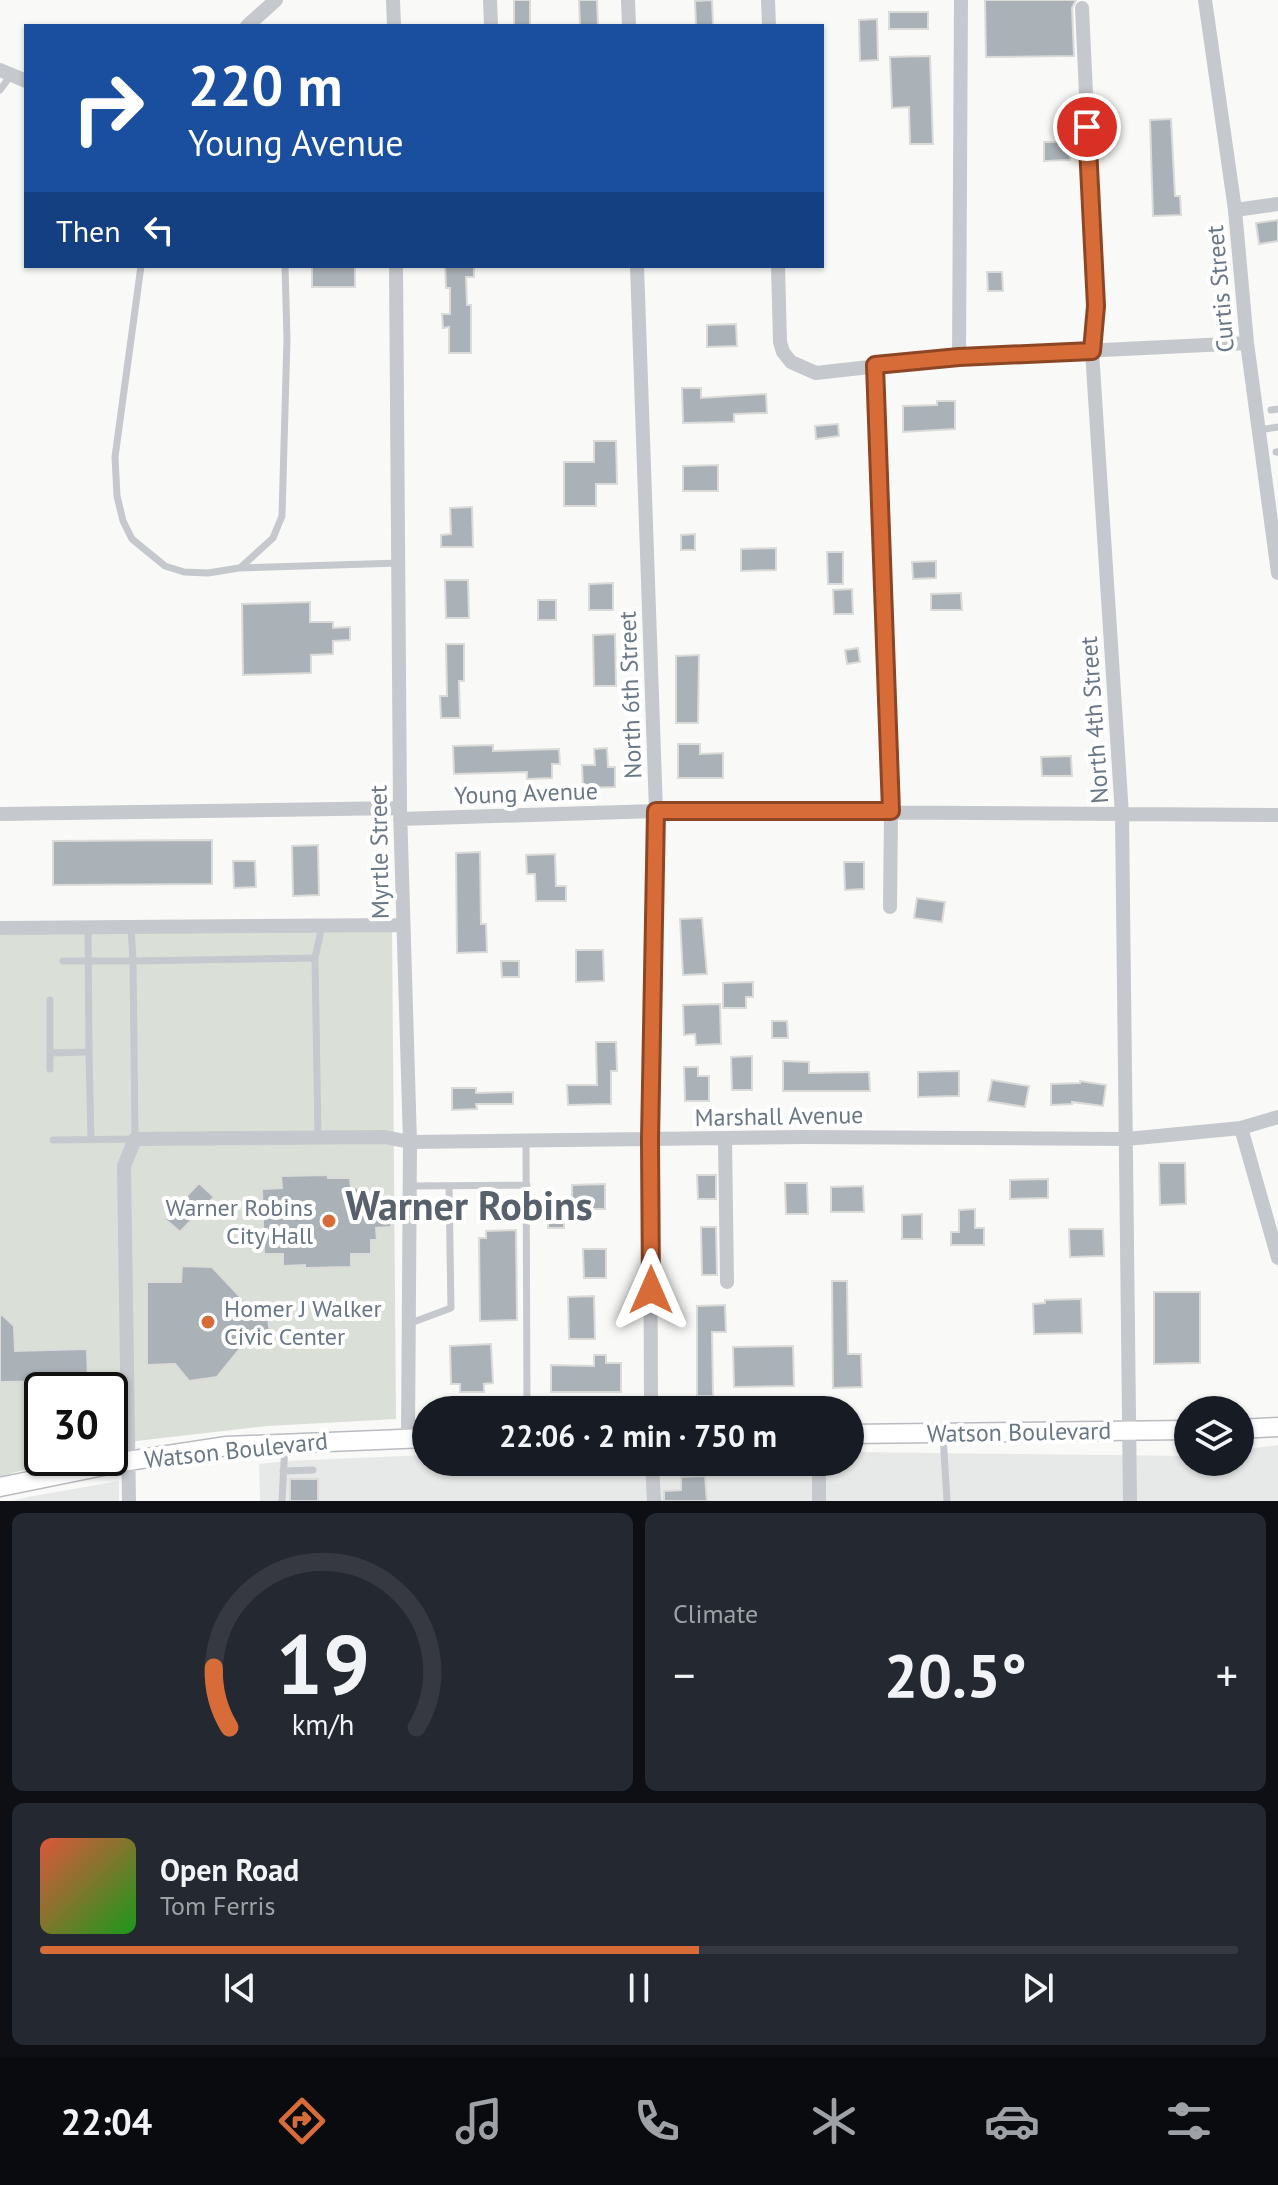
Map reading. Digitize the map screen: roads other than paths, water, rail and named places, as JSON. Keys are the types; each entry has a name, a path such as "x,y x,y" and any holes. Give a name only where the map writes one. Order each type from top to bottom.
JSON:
{"main road":[{"path":"1254,1428 1278,1427"},
{"name":"Watson Boulevard","path":"864,1434 1174,1430"},
{"name":"Watson Boulevard","path":"128,1461 227,1446 412,1438"},
{"name":"Watson Boulevard","path":"0,1487 54,1476"}],"street":[{"path":"249,24 276,0"},
{"path":"393,0 394,24"},
{"path":"490,0 491,24"},
{"path":"628,0 629,24"},
{"path":"768,0 769,24"},
{"name":"Curtis Street","path":"1205,0 1235,210 1247,343 1278,573"},
{"path":"959,357 961,5"},
{"name":"North 4th Street","path":"1082,8 1096,306 1092,351 1122,815 1130,1501"},
{"path":"1235,210 1278,204"},
{"name":"Myrtle Street","path":"396,268 400,813 410,1142 408,1324 414,1396"},
{"name":"North 6th Street","path":"637,268 656,811 650,1140 651,1396"},
{"path":"778,268 780,342 783,352 791,362 816,373 959,357 1247,343"},
{"path":"875,365 891,811 890,907"},
{"name":"Young Avenue","path":"0,814 891,811 1278,815"},
{"path":"0,928 402,925"},
{"name":"Marshall Avenue","path":"135,1139 385,1137 410,1142 725,1138 1127,1139 1241,1128 1278,1117"},
{"path":"1241,1128 1278,1258"},
{"path":"725,1138 727,1282"},
{"path":"127,1372 124,1166 135,1139"},
{"path":"128,1461 129,1501"},
{"path":"653,1476 654,1501"},
{"path":"819,1476 819,1501"}],"lane":[{"path":"0,90 6,72"},
{"path":"141,268 115,457 115,478 123,521 132,539 165,566 184,572 400,563"},
{"path":"239,568 273,538 282,516 287,339 285,268"},
{"path":"1259,430 1278,427"},
{"path":"318,1138 315,958 322,926"},
{"path":"53,1140 135,1139 131,927"},
{"path":"88,928 91,1140"},
{"path":"63,961 315,958"},
{"path":"50,1000 50,1069"},
{"path":"50,1053 89,1052"},
{"path":"526,1141 527,1396"},
{"path":"409,1186 527,1185"},
{"path":"408,1324 451,1308 449,1186"},
{"path":"943,1433 947,1501"},
{"path":"282,1501 285,1442"},
{"path":"283,1471 313,1470"}],"place":[{"name":"Warner Robins City Hall","path":"329,1221"},
{"name":"Homer J Walker Civic Center","path":"208,1322"}],"district":[{"name":"Warner Robins","path":"469,1205"}]}
